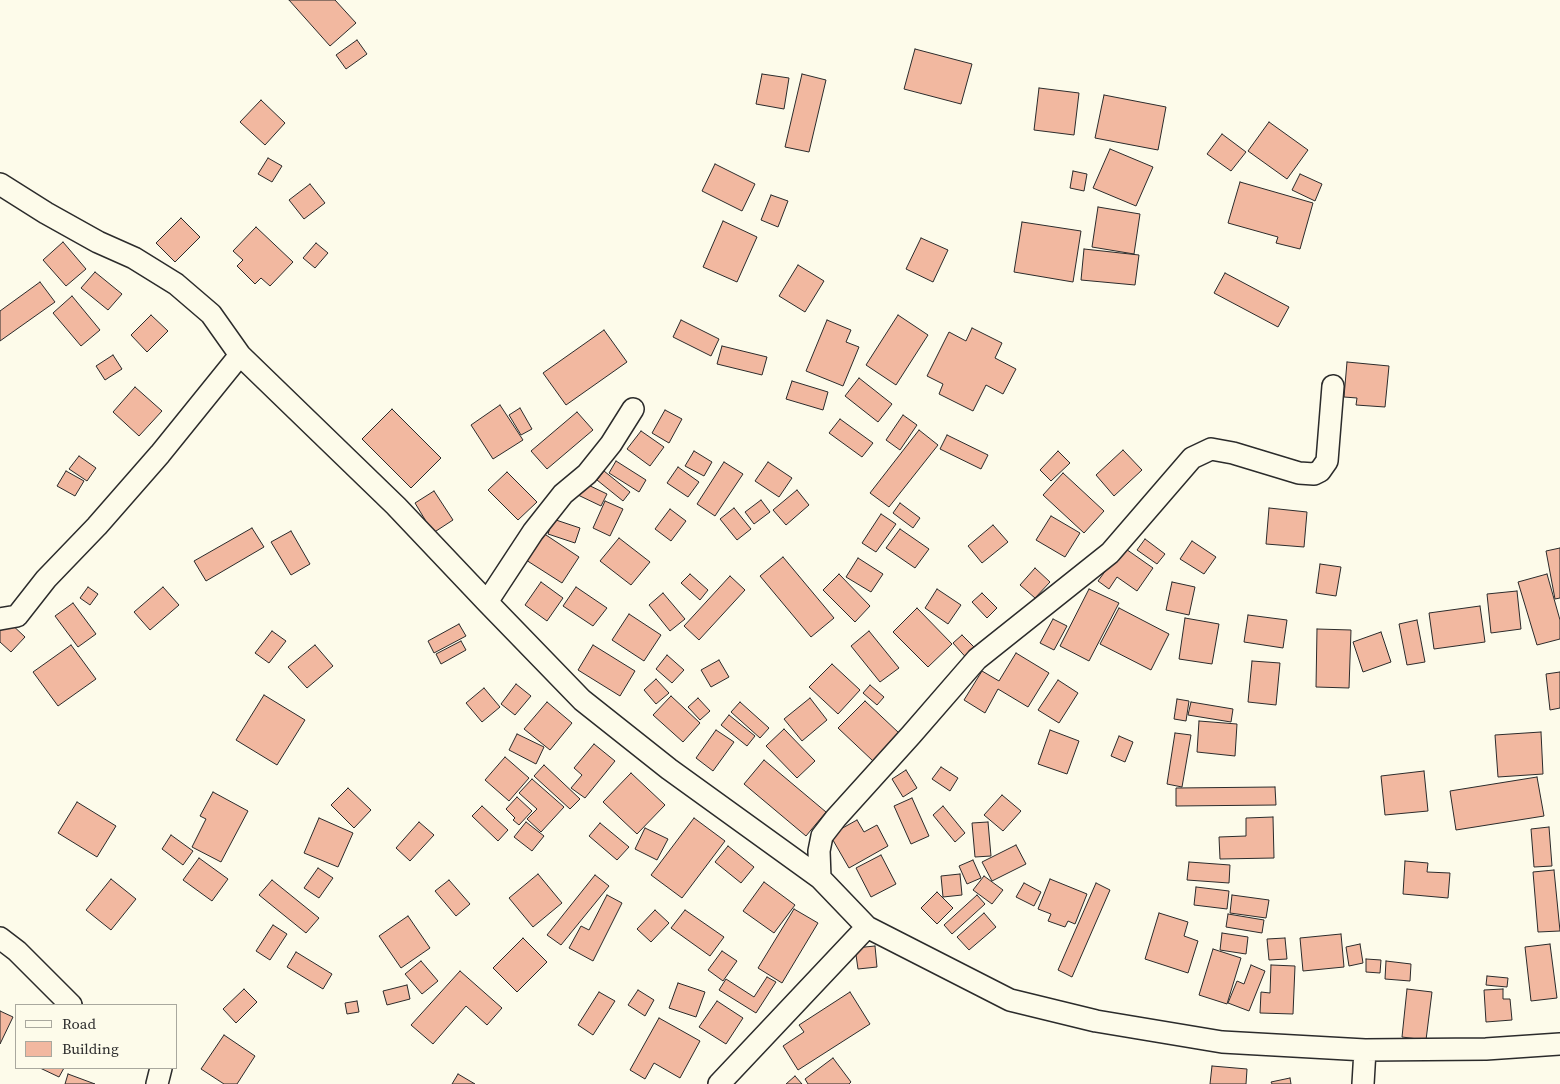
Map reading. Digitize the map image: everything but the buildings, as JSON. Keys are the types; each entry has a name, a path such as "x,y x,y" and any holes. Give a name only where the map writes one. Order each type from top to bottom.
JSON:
{"street":[{"path":"0,184 46,213 98,242 134,258 176,284 211,314 240,355 396,506 582,700 669,769 820,878 866,927 1010,1000 1096,1021 1222,1042 1365,1050 1486,1050 1560,1044"},
{"path":"0,619 17,616 46,579 97,526 160,454 240,355"},
{"path":"820,878 819,851 822,836 836,818 977,659 1110,553 1192,458 1211,449 1233,453 1299,473 1314,474 1320,471 1327,461 1333,386"},
{"path":"487,602 533,532 563,494 587,474 611,444 633,409"},
{"path":"719,1084 866,927"},
{"path":"0,938 17,951 70,1004"},
{"path":"1362,1084 1365,1050"},
{"path":"157,1084 162,1069"}]}
